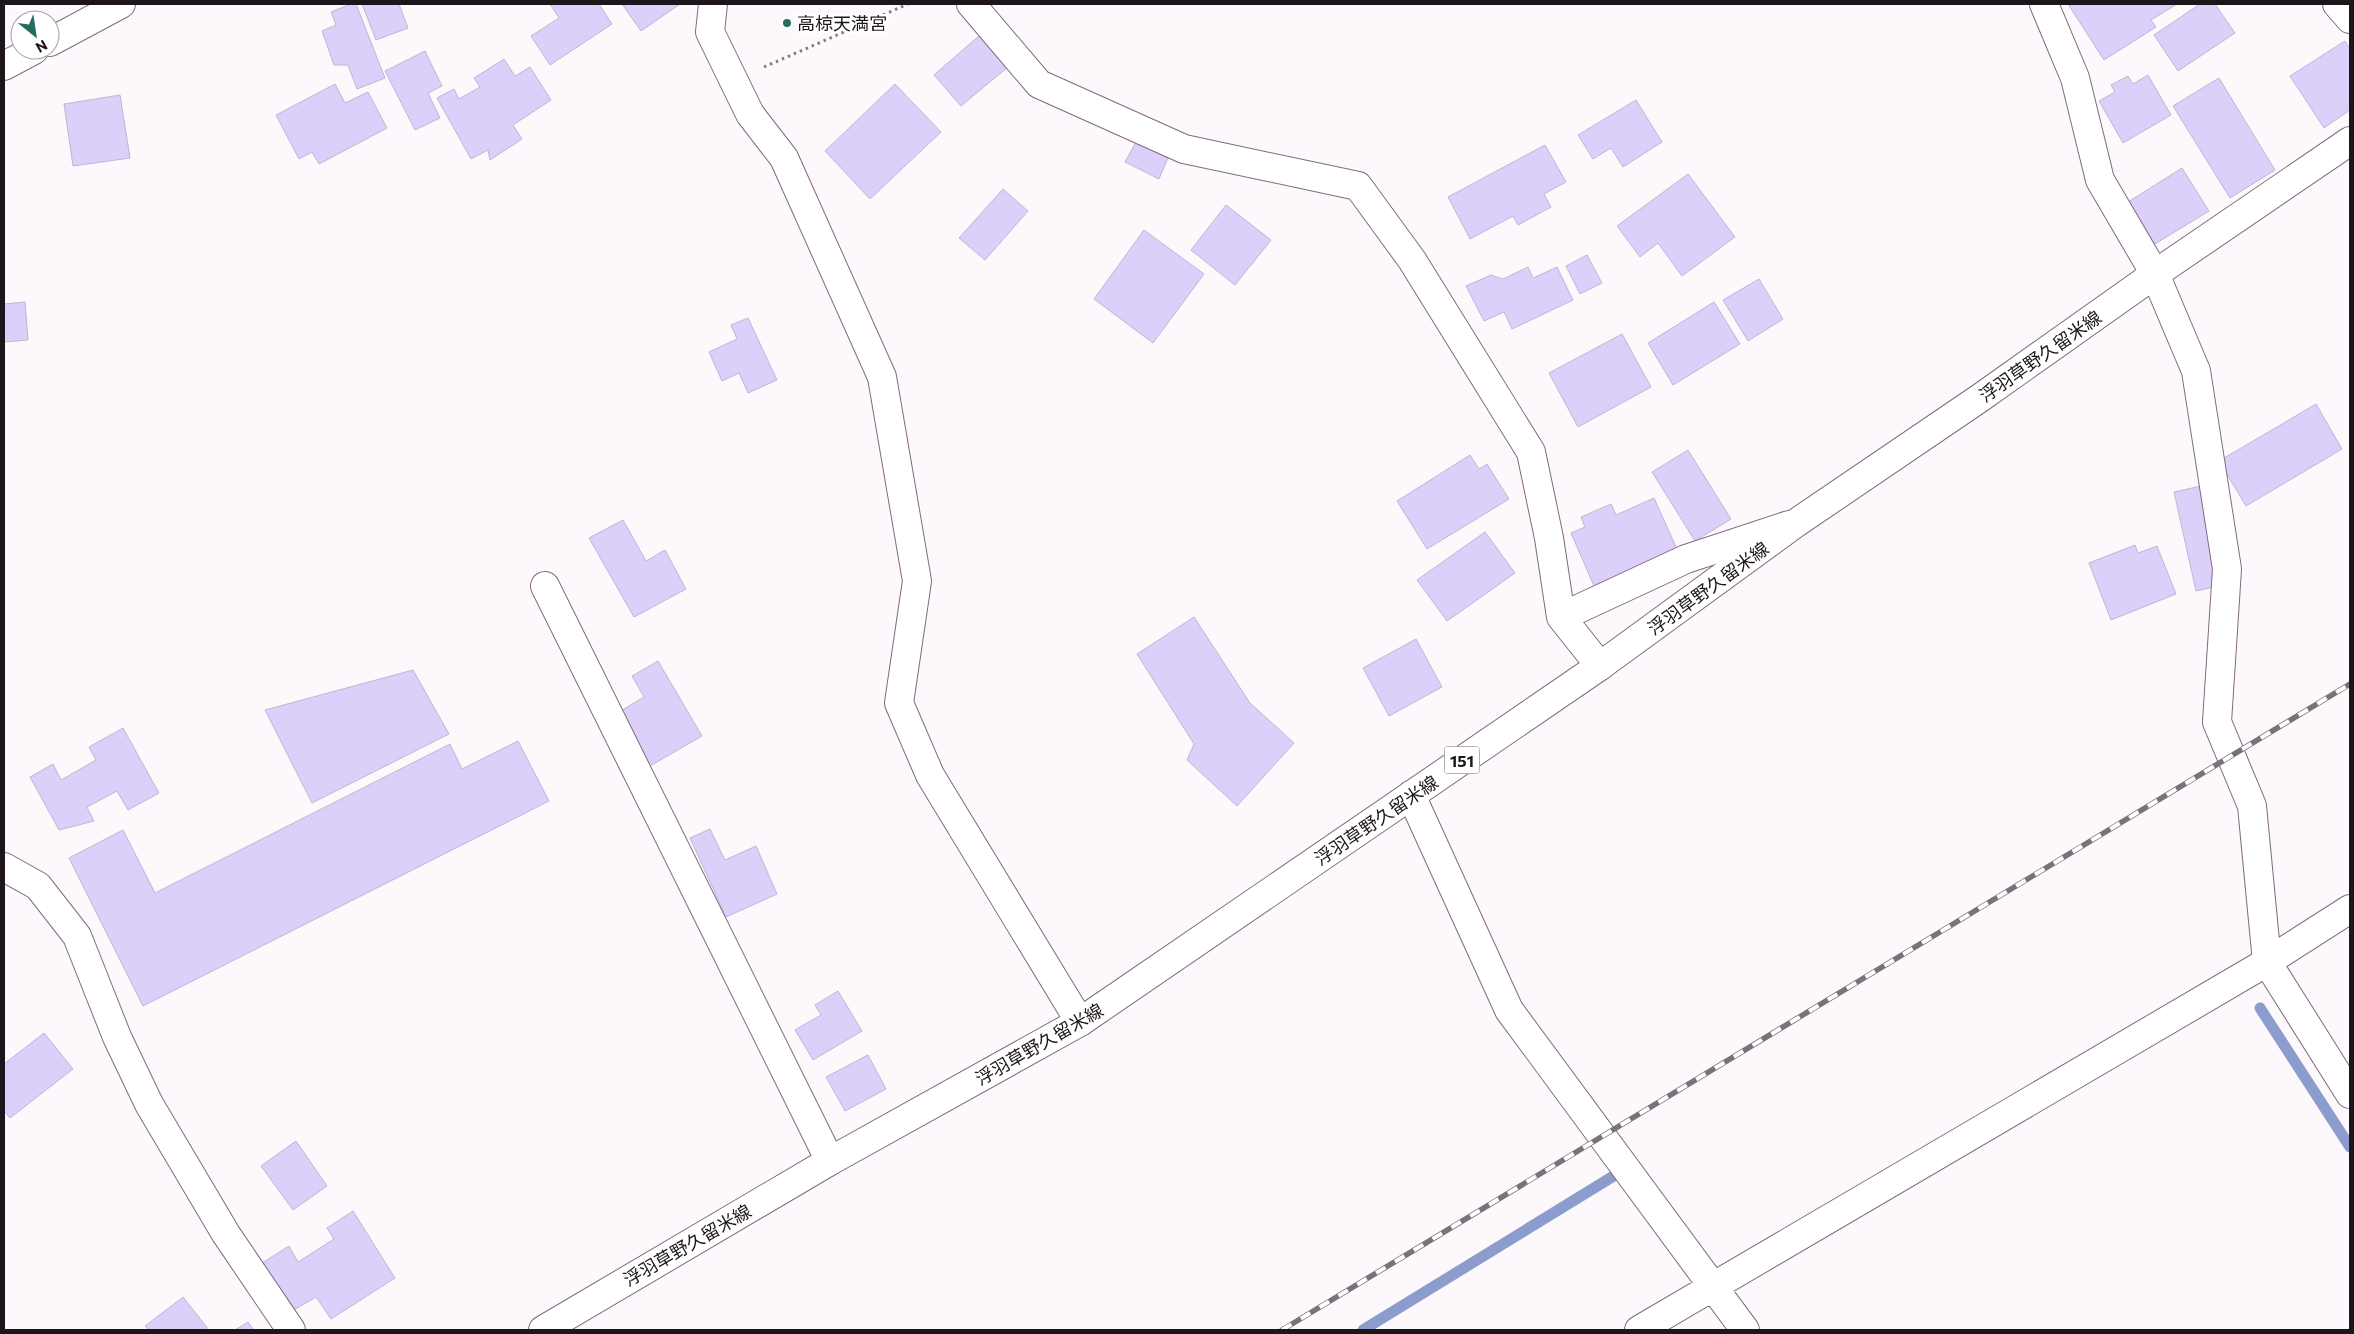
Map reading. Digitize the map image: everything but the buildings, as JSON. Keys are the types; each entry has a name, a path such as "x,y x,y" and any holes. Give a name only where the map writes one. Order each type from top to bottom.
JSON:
{"street":[{"path":"60,37 121,4"},
{"path":"713,4 710,32 750,114 784,158 882,377 917,581 899,703 930,775 1080,1022"},
{"path":"971,4 1039,84 1184,149 1358,186 1412,260 1531,452 1561,617 1600,666"},
{"path":"2044,4 2075,78 2100,180 2155,274 2196,372 2227,569 2216,722 2252,806 2267,962 2350,1094"},
{"path":"2337,4 2350,19"},
{"path":"4,66 15,60"},
{"name":"浮羽草野久留米線","path":"543,1330 830,1162 1080,1022 1600,666 1796,523 1980,398 2155,274 2350,141"},
{"path":"1561,617 1686,559 1796,523"},
{"path":"545,586 830,1162"},
{"path":"1411,795 1509,1010 1745,1330"},
{"path":"4,867 38,886 77,936 117,1037 149,1104 226,1234 291,1330"},
{"path":"1639,1330 2267,962 2350,909"}],"path":[{"path":"758,70 908,4"}],"waterway":[{"path":"2260,1008 2350,1147"},
{"path":"1363,1330 1625,1169"}],"railway":[{"path":"1282,1330 2350,684"}],"place":[{"name":"高椋天満宮","path":"787,23"}]}
